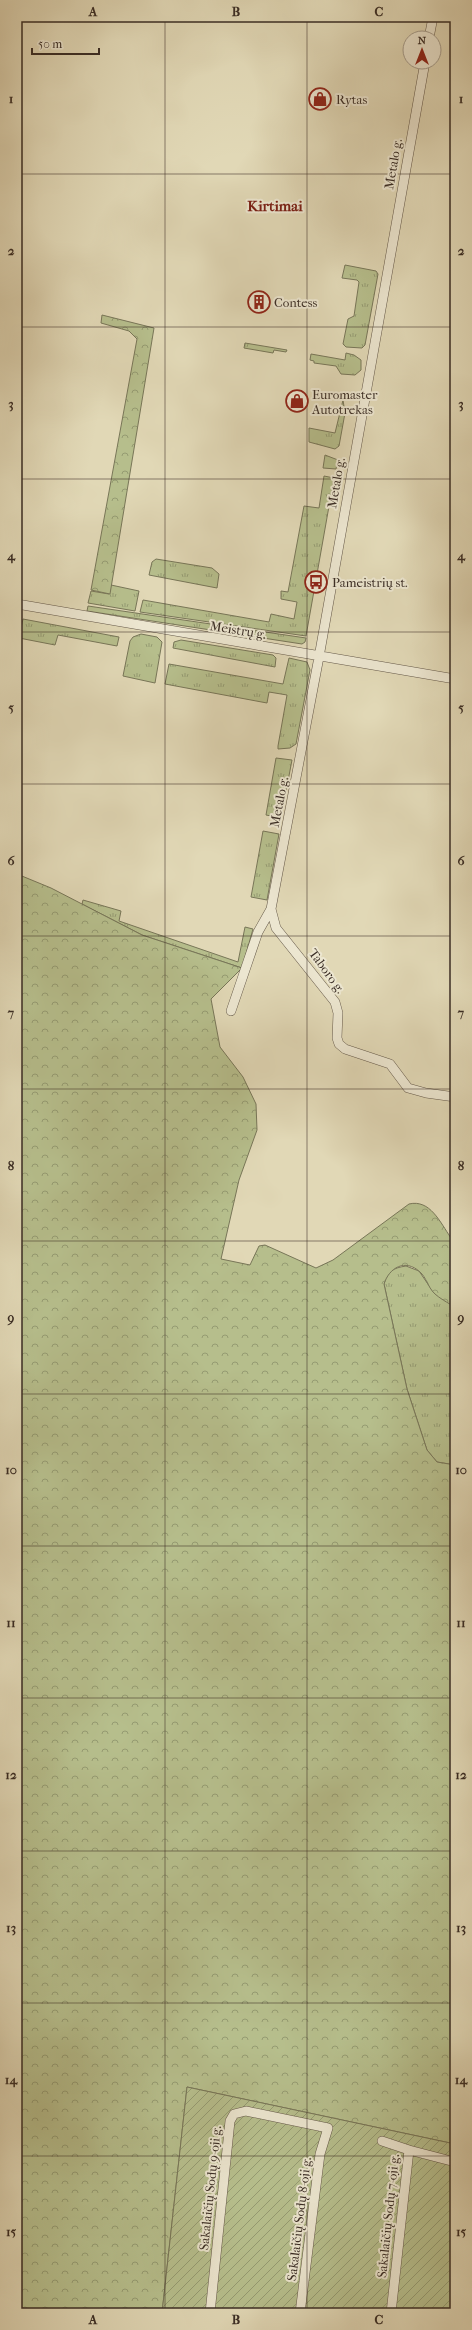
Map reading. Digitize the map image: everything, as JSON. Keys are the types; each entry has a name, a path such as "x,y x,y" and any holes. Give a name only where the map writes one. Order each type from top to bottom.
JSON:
{"street":[{"path":"431,30 433,17"},
{"name":"Metalo g.","path":"271,908 319,657 424,70"},
{"name":"Meistrų g.","path":"17,604 319,657 455,679"},
{"path":"231,1011 258,932 271,908"},
{"name":"Taboro g.","path":"271,908 276,928 335,1002 338,1013 337,1038 339,1044 345,1049 390,1064 408,1088 426,1093 455,1097"},
{"name":"Sakalaičių Sodų 9-oji g.","path":"210,2313 230,2122 234,2114 246,2110 328,2128"},
{"name":"Sakalaičių Sodų 8-oji g.","path":"300,2313 320,2154 328,2128"},
{"name":"Sakalaičių Sodų 7-oji g.","path":"382,2141 410,2150 391,2313"},
{"path":"410,2150 455,2162"}],"green space":[{"path":"345,265 376,271 378,274 365,345 362,348 346,347 343,344 348,319 354,316 359,282 357,280 342,278"},
{"path":"102,315 154,328 110,594 91,590 137,339 129,331 101,323"},
{"path":"245,343 287,350 286,352 274,350 273,353 244,348"},
{"path":"346,353 354,355 361,360 361,370 355,375 341,374 336,366 314,363 314,361 310,360 311,354 345,360"},
{"path":"343,400 345,413 339,446 335,449 309,442 309,428 335,433"},
{"path":"325,455 338,460 336,469 323,468"},
{"path":"324,476 334,478 306,636 140,612 143,600 269,622 271,614 294,619 297,602 281,599 281,591 288,592 304,506 319,508"},
{"path":"156,559 212,568 219,574 217,588 149,575 152,562"},
{"path":"111,585 139,591 135,611 88,603 91,591 109,594"},
{"path":"88,606 306,638 305,642 302,644 87,611"},
{"path":"23,619 119,637 117,646 58,635 55,645 19,638"},
{"path":"141,634 157,637 162,642 155,683 123,676 130,641 133,637"},
{"path":"181,640 273,655 276,658 275,667 173,648 174,642"},
{"path":"289,658 307,662 310,670 296,744 290,748 278,749 287,695 269,692 267,703 165,684 169,664 283,684"},
{"path":"276,758 292,760 281,818 266,815"},
{"path":"263,831 279,834 267,900 251,897"},
{"path":"17,874 51,888 142,935 242,968 211,999 220,1047 243,1077 256,1104 257,1130 239,1180 221,1259 250,1265 259,1246 265,1245 316,1268 333,1260 409,1204 416,1203 429,1208 451,1238 455,1240 455,1307 436,1295 422,1274 409,1266 403,1265 394,1269 386,1278 384,1284 407,1389 427,1450 437,1462 455,1465 455,2144 187,2087 162,2313 17,2313"},
{"path":"83,900 121,911 119,921 238,962 245,927 253,929 242,968 142,935 82,904"},
{"path":"406,1266 419,1271 434,1293 455,1307 455,1465 437,1462 427,1450 407,1389 384,1284 389,1273"},
{"path":"187,2087 455,2144 455,2313 162,2313"}],"place":[{"name":"Rytas","path":"320,99"},
{"name":"Contess","path":"259,302"},
{"name":"Euromaster Autotrekas","path":"297,401"},
{"name":"Pameistrių st.","path":"316,582"}],"district":[{"name":"Kirtimai","path":"275,206"}]}
